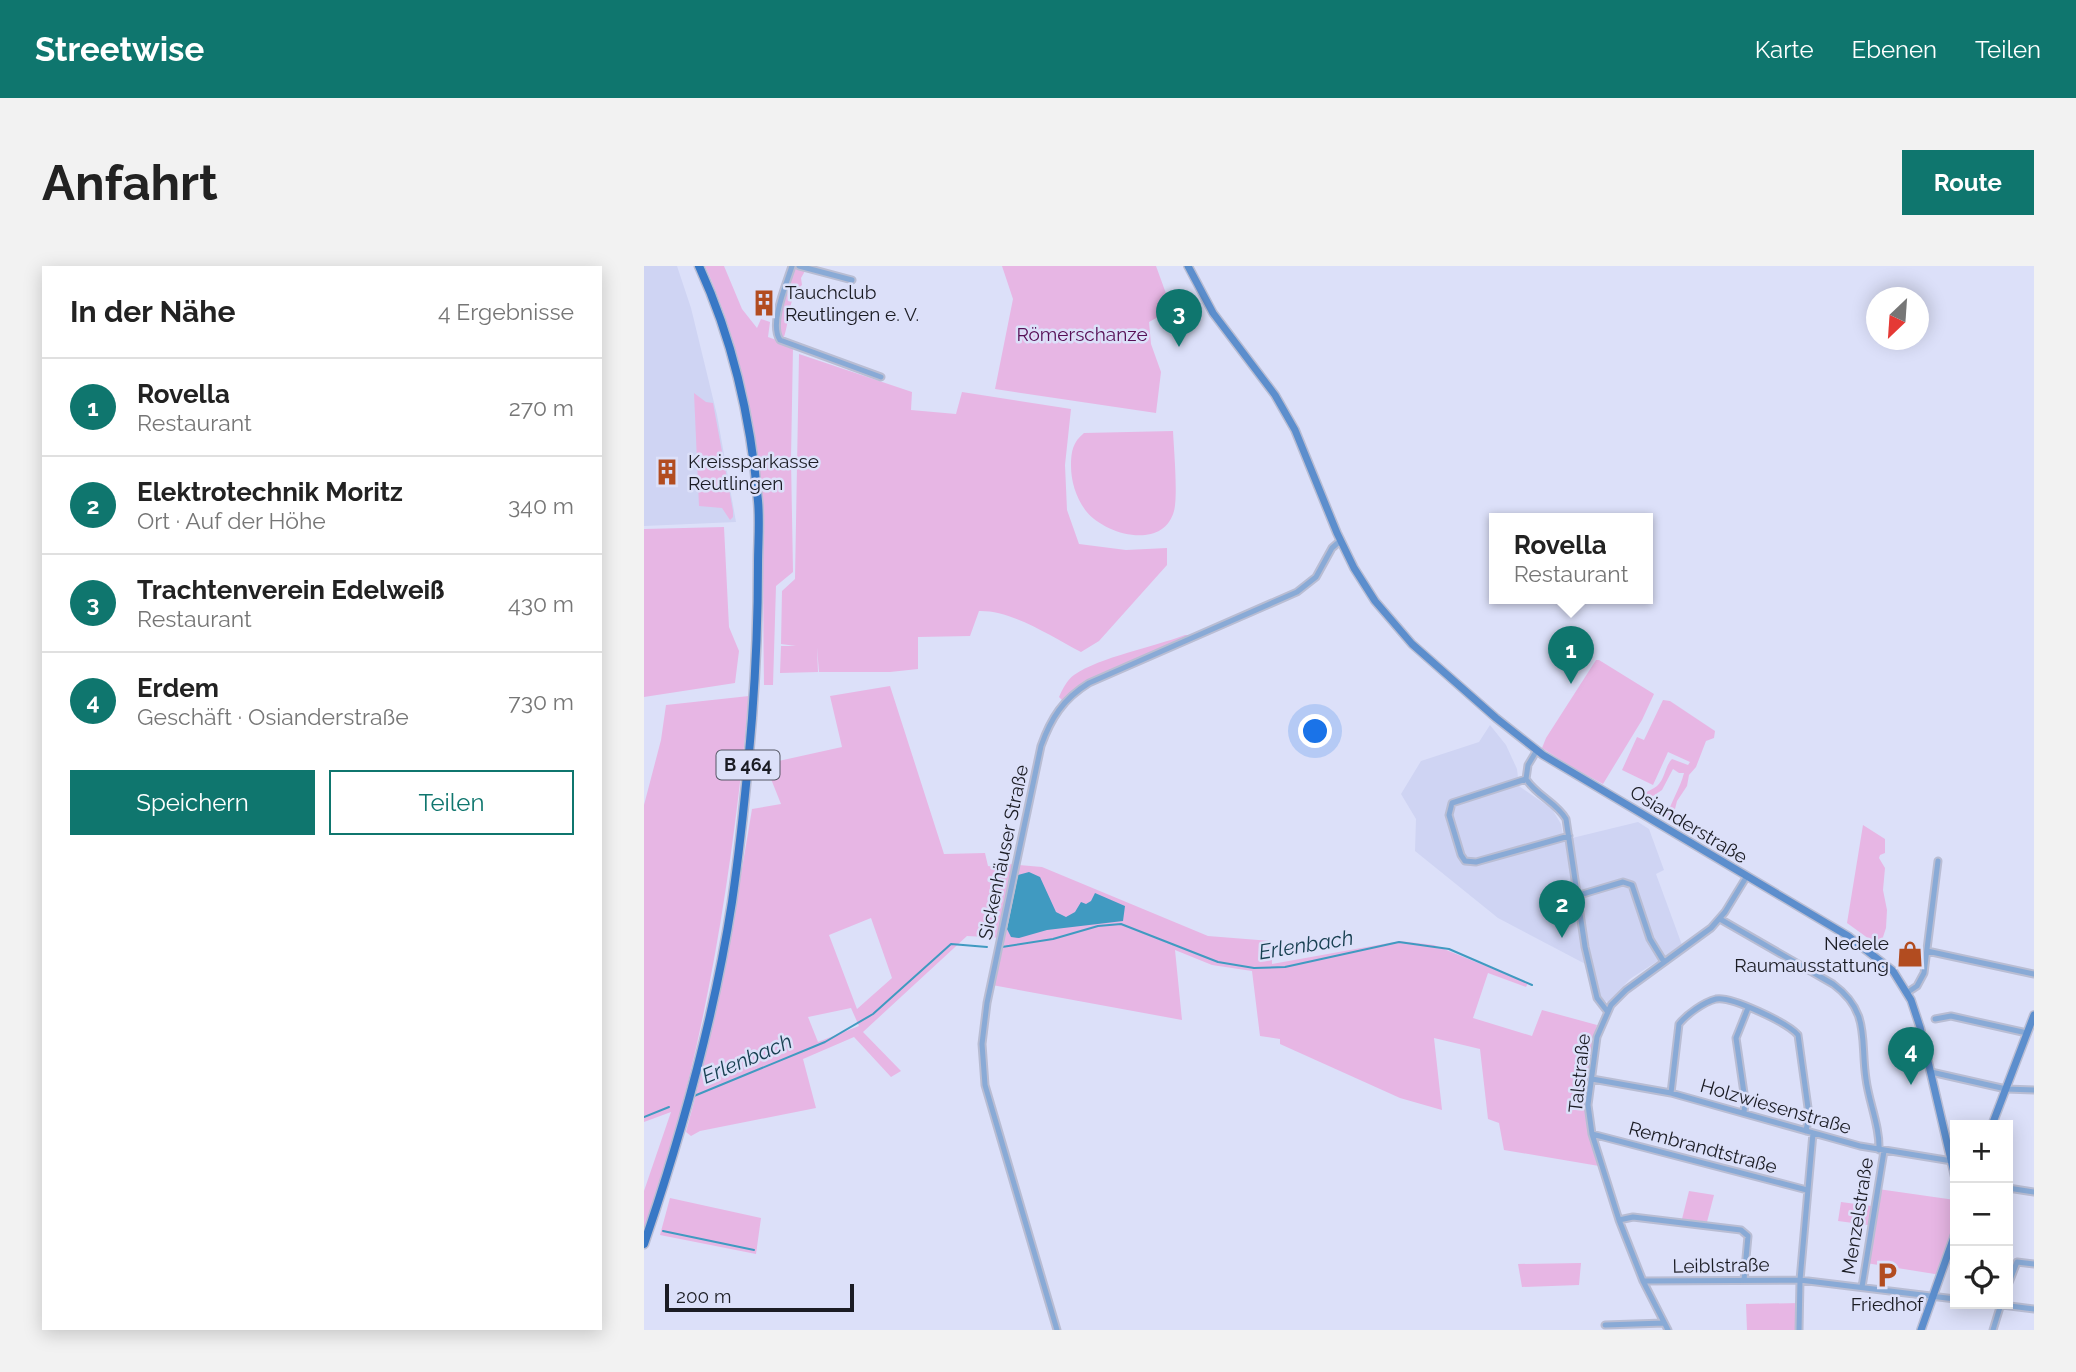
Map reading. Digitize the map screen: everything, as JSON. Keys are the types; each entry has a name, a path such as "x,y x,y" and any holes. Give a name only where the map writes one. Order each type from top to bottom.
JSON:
{"main road":[{"name":"B 464","path":"644,1244 677,1146 700,1059 732,904 746,798 757,651 758,503 748,428 734,360 720,316 699,266"}],"street":[{"path":"792,266 775,323 775,333 779,340 881,377"},
{"path":"799,266 852,280"},
{"path":"1188,266 1217,319 1283,409 1304,450 1338,537"},
{"name":"Osianderstraße","path":"1338,537 1361,580 1403,635 1462,689 1536,750 1867,949 1894,971 1908,992 1920,1027 1950,1153"},
{"name":"Sickenhäuser Straße","path":"1057,1330 992,1112 982,1057 987,1003 1041,746 1048,727 1064,701 1088,684 1297,592 1317,577 1338,537"},
{"path":"1536,750 1526,770 1526,779 1531,787 1563,814 1569,836 1585,947 1596,994 1607,1011"},
{"path":"1526,779 1452,803 1449,815 1462,858 1476,862 1569,836"},
{"path":"1908,992 1923,978 1938,861"},
{"name":"Talstraße","path":"1668,1330 1643,1281 1619,1220 1592,1134 1588,1105 1597,1037 1607,1011 1621,995 1720,919 1746,876"},
{"path":"1576,895 1623,882 1630,884 1650,939 1664,962"},
{"name":"Menzelstraße","path":"1720,919 1833,984 1849,998 1858,1012 1864,1032 1866,1078 1881,1150 1862,1287"},
{"path":"1927,951 2034,974"},
{"path":"1671,1093 1677,1032 1682,1020 1718,999 1748,1008 1790,1028 1798,1035 1809,1115 1806,1131"},
{"path":"1744,1113 1745,1100 1736,1038 1748,1008"},
{"path":"1994,1120 2034,1015"},
{"path":"1935,1019 1951,1016 2027,1033"},
{"path":"1931,1072 2006,1088 2034,1090"},
{"name":"Holzwiesenstraße","path":"1592,1079 1671,1093 1881,1150 1950,1161"},
{"path":"1799,1330 1800,1280 1813,1133"},
{"name":"Rembrandtstraße","path":"1592,1134 1807,1190"},
{"path":"2013,1189 2034,1192"},
{"path":"1619,1220 1633,1217 1741,1230 1748,1237 1744,1280"},
{"path":"1921,1330 1951,1246"},
{"path":"2013,1272 2017,1262 2034,1264"},
{"name":"Leiblstraße","path":"1643,1281 1800,1280 1950,1298"},
{"path":"2013,1306 2034,1309"},
{"path":"1993,1330 1999,1309"},
{"path":"1605,1325 1664,1323"}],"shaded area":[{"path":"644,266 677,266 691,308 717,415 736,522 644,526"},
{"path":"1490,725 1506,745 1517,769 1519,786 1552,809 1561,824 1564,840 1638,822 1649,829 1664,870 1656,874 1682,945 1630,979 1608,1002 1600,1000 1593,968 1498,918 1415,851 1416,819 1401,794 1421,761 1479,742"}],"green space":[{"path":"705,266 724,266 742,309 757,328 761,319 770,322 768,337 793,346 793,572 776,586 773,685 764,685 762,527 755,443 736,352"},
{"path":"793,266 805,271 801,278 802,285 794,295 782,338 777,333 777,324"},
{"name":"Römerschanze","path":"1002,266 1156,266 1168,299 1167,312 1149,322 1151,344 1161,372 1156,413 995,389 1013,299"},
{"path":"799,354 912,392 911,410 956,414 962,392 1071,409 1065,465 1067,510 1079,544 1126,550 1167,548 1167,565 1099,641 1081,652 1018,620 979,611 970,636 918,637 918,669 890,672 819,672 817,647 818,672 780,673 781,646 796,646 781,644 782,591 795,579"},
{"path":"694,393 706,402 713,403 733,511 730,520 722,508 699,506"},
{"path":"1173,431 1176,495 1174,511 1168,523 1158,531 1133,535 1106,527 1095,520 1082,506 1071,472 1072,451 1080,436 1084,433"},
{"path":"724,527 729,627 739,651 735,683 644,697 644,529"},
{"path":"1185,635 1200,635 1097,679 1063,701 1059,697 1069,680 1085,669"},
{"path":"1596,660 1654,694 1642,720 1603,784 1542,748"},
{"path":"890,686 944,854 985,853 988,866 1008,869 1009,864 1042,867 1208,936 1271,941 1272,964 1400,941 1434,945 1528,983 1526,987 1488,973 1473,1018 1532,1036 1542,1010 1597,1025 1585,1107 1588,1131 1599,1166 1504,1150 1499,1123 1488,1119 1480,1049 1434,1038 1442,1110 1400,1098 1280,1044 1280,1039 1260,1036 1252,971 1212,965 1175,950 1182,1020 992,985 1003,938 967,936 863,1032 901,1071 891,1077 854,1037 803,1059 816,1108 700,1131 691,1136 686,1132 723,972 752,809 781,804 765,764 842,747 830,696","holes":["871,918 892,978 857,1009 829,935","851,1008 859,1026 818,1042 808,1017"]},
{"path":"749,696 737,809 711,977 687,1088 644,1229 644,1191 671,1112 644,1122 644,805 661,740 666,705"},
{"path":"1663,700 1670,701 1715,731 1714,738 1706,741 1669,821 1666,819 1684,773 1673,769 1662,790 1644,802 1639,801 1644,793 1660,783 1672,759 1688,765 1690,762 1668,752 1653,785 1622,770 1637,737 1644,740"},
{"path":"1863,825 1885,839 1885,853 1879,858 1885,868 1883,890 1887,910 1886,928 1881,943 1876,944 1847,923"},
{"path":"1878,1189 1950,1199 1950,1249 1941,1275 1866,1263"},
{"path":"1689,1191 1714,1195 1707,1222 1682,1219"},
{"path":"670,1198 761,1218 756,1254 660,1235"},
{"path":"1841,1202 1871,1206 1868,1225 1838,1221"},
{"path":"1581,1263 1579,1285 1522,1287 1518,1264"},
{"path":"1800,1303 1799,1330 1747,1330 1746,1304"}],"water":[{"path":"1029,872 1040,877 1056,912 1066,917 1075,912 1081,902 1086,904 1091,901 1095,893 1125,906 1123,921 1047,930 1019,938 1011,937 1007,929 1018,875"}],"waterway":[{"name":"Erlenbach","path":"1002,947 1053,939 1098,926 1121,924 1218,962 1254,968 1285,967 1399,942 1449,949 1532,985"},
{"name":"Erlenbach","path":"694,1096 825,1042 873,1014 951,944 987,947"},
{"name":"Erlenbach","path":"644,1117 669,1107"},
{"path":"663,1231 754,1250"}],"place":[{"name":"Tauchclub Reutlingen e. V.","path":"764,303"},
{"name":"Trachtenverein Edelweiß","path":"1179,347"},
{"name":"Kreissparkasse Reutlingen","path":"667,472"},
{"name":"Rovella","path":"1571,684"},
{"name":"Elektrotechnik Moritz","path":"1562,938"},
{"name":"Nedele Raumausstattung","path":"1910,954"},
{"name":"Erdem","path":"1911,1085"},
{"name":"Friedhof","path":"1887,1275"}]}
